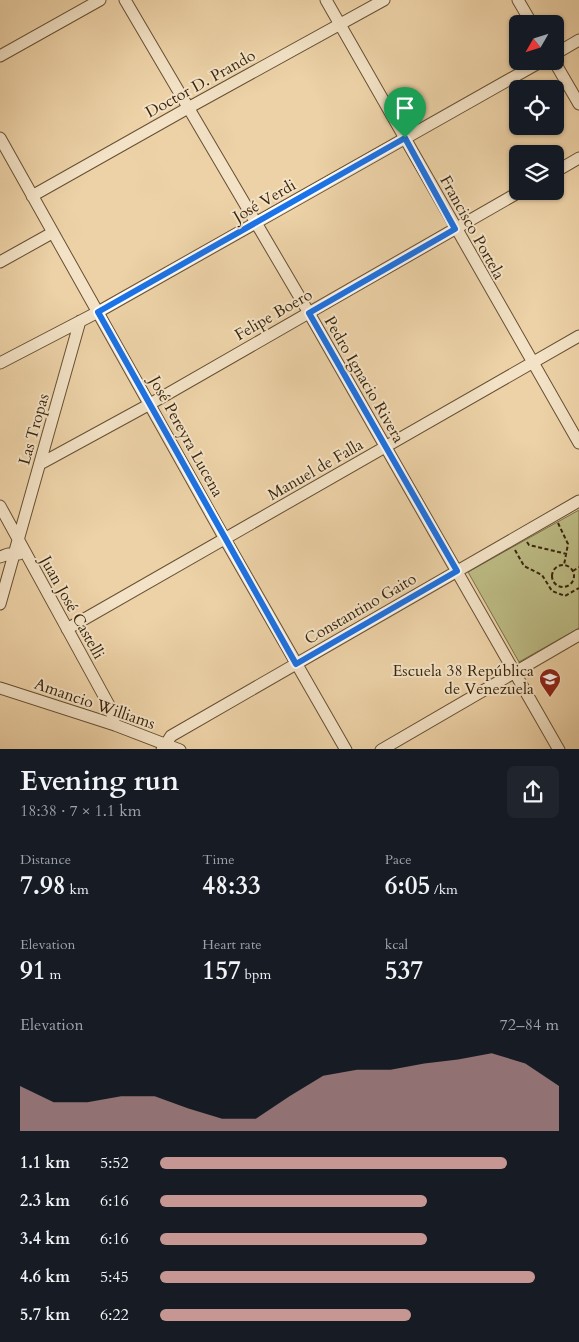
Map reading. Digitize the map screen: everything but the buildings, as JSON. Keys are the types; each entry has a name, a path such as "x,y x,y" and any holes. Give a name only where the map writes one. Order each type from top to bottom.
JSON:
{"street":[{"path":"0,56 100,0"},
{"name":"Pedro Ignacio Rivera","path":"125,0 257,223 558,749"},
{"name":"Francisco Portela","path":"326,0 579,444"},
{"name":"Doctor D. Prando","path":"32,196 384,0"},
{"path":"518,0 527,15"},
{"path":"564,49 579,40"},
{"name":"José Verdi","path":"0,362 98,312 526,70"},
{"path":"559,70 579,104"},
{"name":"José Pereyra Lucena","path":"0,138 5,158 32,196 345,749"},
{"path":"564,167 579,158"},
{"name":"Felipe Boero","path":"40,464 150,404 509,198"},
{"path":"0,262 52,234"},
{"name":"Las Tropas","path":"0,604 80,321"},
{"name":"Manuel de Falla","path":"67,629 579,336"},
{"name":"Constantino Gaito","path":"163,747 171,736 579,501"},
{"name":"Juan José Castelli","path":"0,506 110,707 115,725"},
{"path":"0,557 26,554"},
{"path":"383,749 579,635"},
{"name":"Amancio Williams","path":"0,688 115,725 163,747"}],"path":[{"path":"554,516 567,539 567,554 564,565"},
{"path":"523,534 529,544 567,554"},
{"path":"510,541 524,566 542,575 552,591 565,596 579,588"},
{"path":"564,565 573,571 574,578 569,585 561,587 554,582 552,576 554,569 557,567 564,565"},
{"path":"573,571 579,567"},
{"path":"548,586 554,582"},
{"path":"569,585 573,591"}],"shaded area":[{"path":"579,510 579,628 519,662 468,572"}],"place":[{"name":"Escuela 38 República de Venezuela","path":"550,698"}],"route":[{"path":"405,138 455,229 309,313 457,571 296,664 98,312 405,138"}]}
